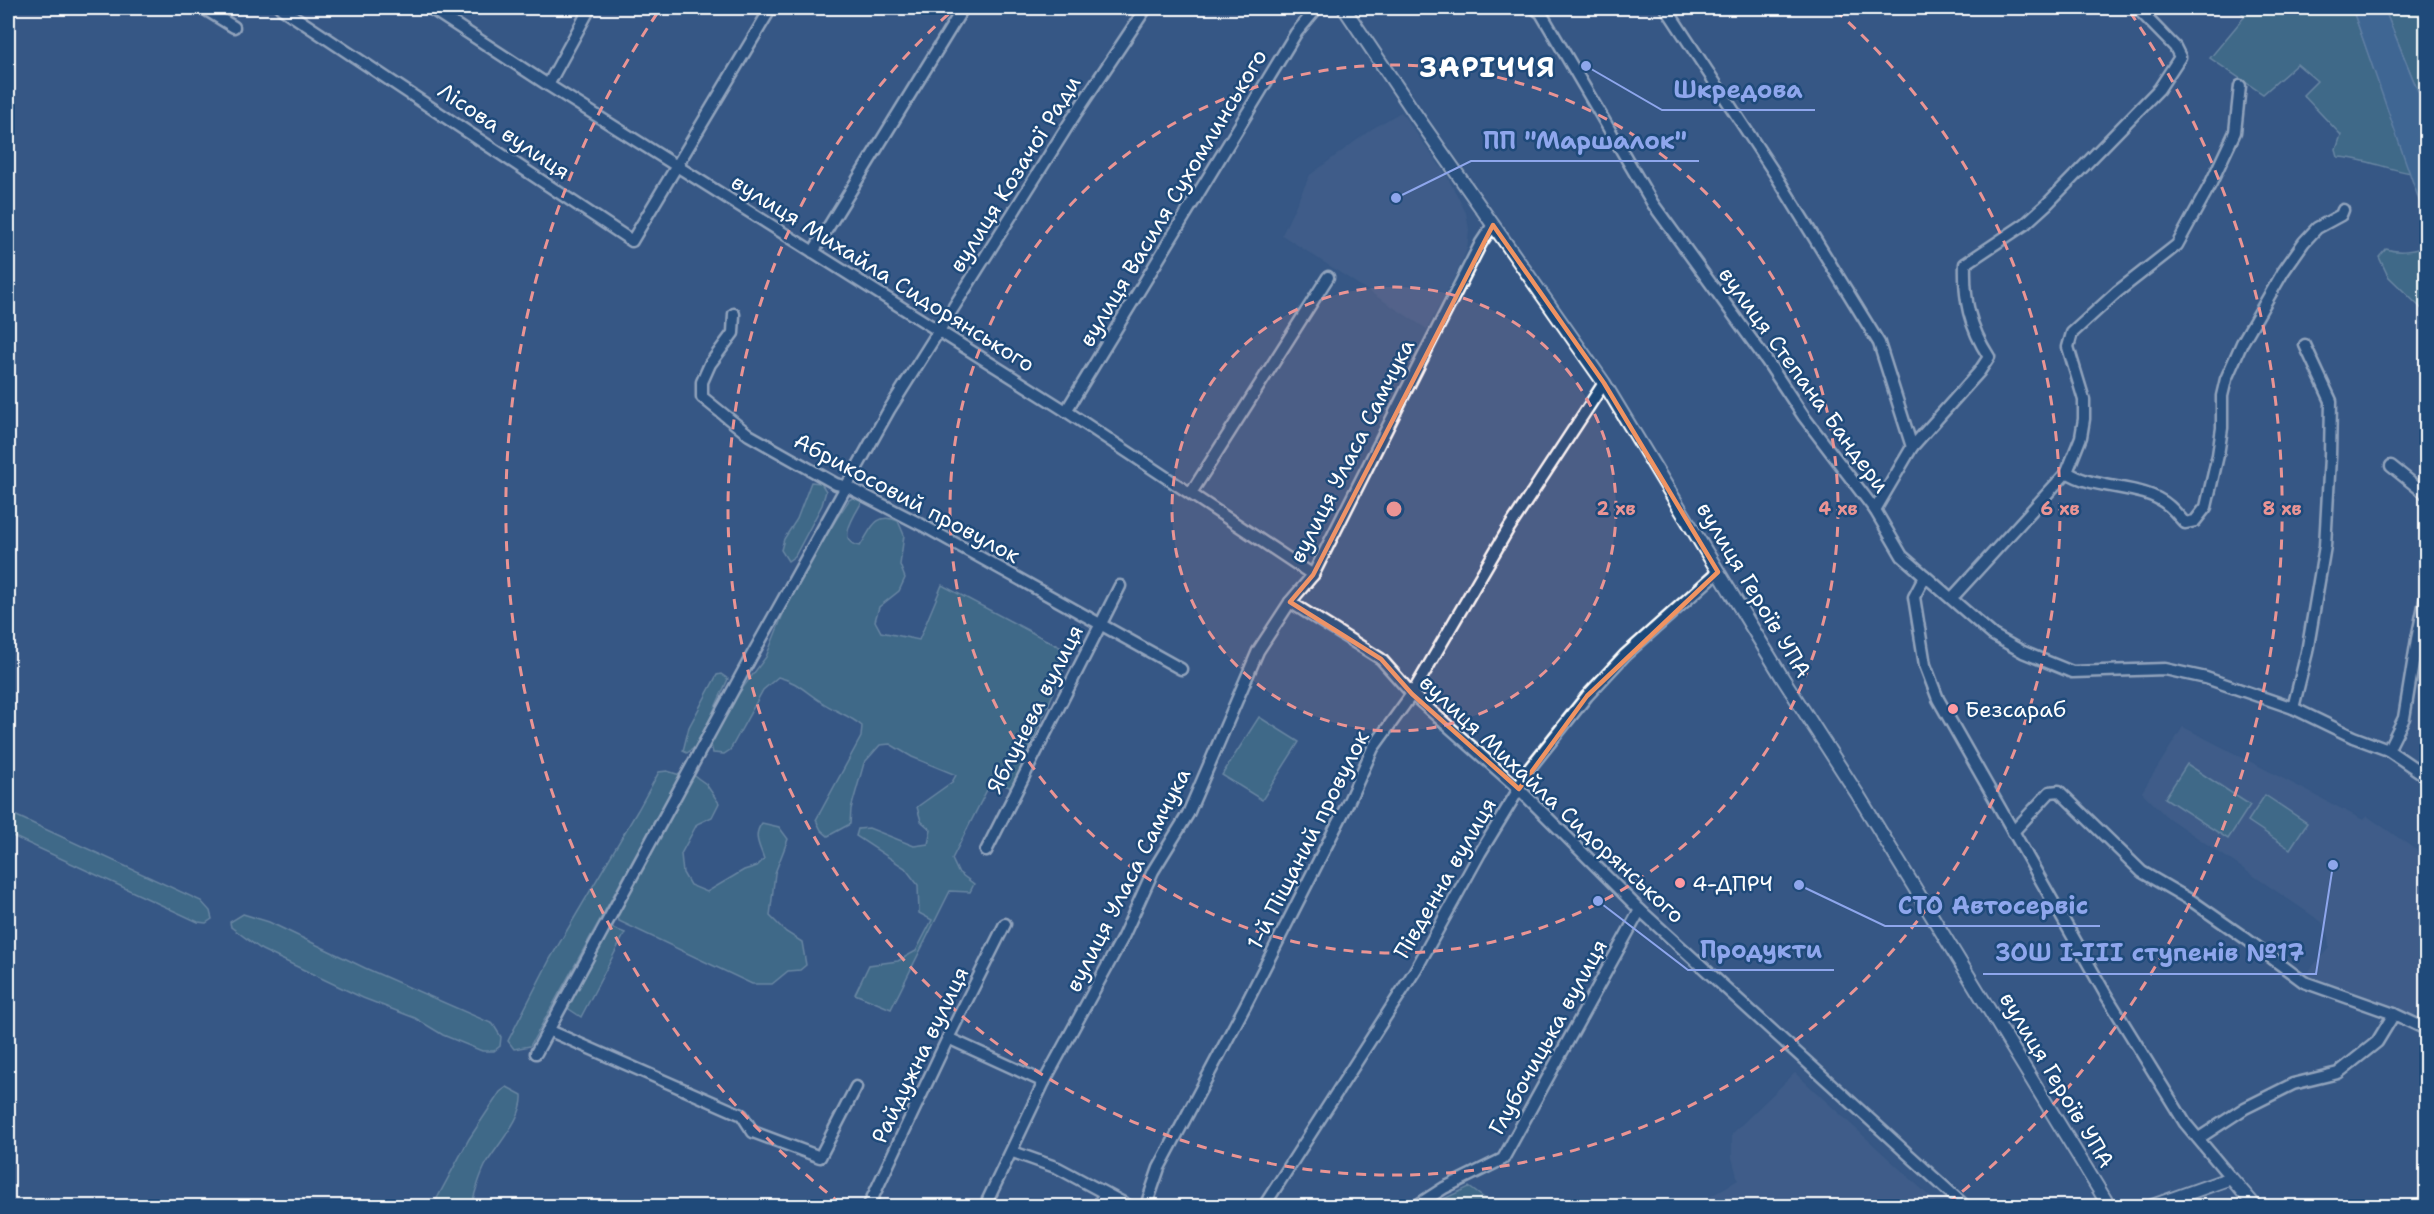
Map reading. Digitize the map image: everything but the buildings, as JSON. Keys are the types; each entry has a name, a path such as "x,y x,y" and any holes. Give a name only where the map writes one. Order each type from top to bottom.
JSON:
{"street":[{"path":"203,8 234,27"},
{"name":"Лісова вулиця","path":"281,8 632,241 677,166"},
{"name":"вулиця Михайла Сидорянського","path":"430,8 548,85 1066,411 1312,575"},
{"path":"548,85 590,8"},
{"path":"677,166 771,8"},
{"path":"813,252 963,8"},
{"name":"вулиця Козачої Ради","path":"536,1053 889,410 1072,119 1146,8"},
{"name":"вулиця Василя Сухомлинського","path":"1066,411 1296,33 1317,8"},
{"name":"вулиця Героїв УПА","path":"1344,8 1604,383 1718,572 1896,855 2109,1206"},
{"path":"1666,8 1775,174 1879,343 1912,447"},
{"path":"1875,510 1912,447 1979,372 1989,357 1980,343 1964,294 1965,264 2025,225 2047,204 2158,89 2180,57 2175,47 2137,8"},
{"name":"вулиця Степана Бандери","path":"1538,10 1653,204 1767,361 1804,417 1875,510 1902,556 1993,635 2023,652 2073,672 2165,669 2206,678 2293,708 2353,737 2388,750 2427,776"},
{"path":"1952,598 2067,472 2081,437 2084,419 2084,400 2068,347 2072,333 2117,292 2177,245 2192,220 2235,132 2240,86"},
{"path":"2067,472 2079,480 2147,495 2168,504 2185,524 2195,521 2206,507 2222,428 2222,396 2226,379 2242,343 2283,272 2304,242 2317,228 2340,215 2343,210"},
{"name":"вулиця Уласа Самчука","path":"985,1206 1013,1152 1044,1082 1122,939 1153,871 1188,814 1258,651 1290,602 1312,575 1481,243 1493,225"},
{"path":"1191,493 1329,277"},
{"name":"Абрикосовий провулок","path":"735,314 733,333 710,364 702,382 702,397 749,435 836,484 848,487 922,525 1182,669"},
{"path":"2293,708 2307,652 2325,546 2330,457 2331,401 2305,345"},
{"name":"1-й Піщаний провулок","path":"1146,1206 1159,1168 1348,803 1373,748 1412,694 1507,531 1604,383"},
{"path":"2391,466 2427,494"},
{"name":"Південна вулиця","path":"1264,1206 1416,969 1480,853 1519,789 1525,774 1587,696 1625,655 1718,572"},
{"path":"1925,576 1914,597 1925,665 1938,699 2106,995 2185,1123 2255,1206"},
{"name":"Яблунева вулиця","path":"986,851 1120,586"},
{"path":"2388,750 2404,718 2417,639 2427,596"},
{"name":"вулиця Михайла Сидорянського","path":"1290,602 1381,659 1412,694 1519,789 1641,910 1965,1206"},
{"path":"2013,832 2050,792 2059,791 2142,872 2228,926 2304,982 2394,1014 2427,1029"},
{"name":"Глубочицька вулиця","path":"1416,1206 1444,1188 1503,1159 1641,910"},
{"name":"Райдужна вулиця","path":"870,1203 1005,924"},
{"path":"2199,1138 2245,1108 2293,1084 2338,1073 2377,1042 2394,1014"},
{"path":"548,1030 742,1115 753,1132 820,1158 856,1087"},
{"path":"948,1038 1044,1082"},
{"path":"1013,1152 1058,1168 1104,1195 1129,1206"},
{"path":"2152,1206 2231,1178"},
{"path":"1098,1206 1104,1195"}],"highlighted area":[{"path":"1493,225 1604,383 1718,572 1587,696 1519,789 1412,694 1381,659 1290,602 1313,575"}],"shaded area":[{"path":"2352,8 2384,8 2426,111 2426,220"},
{"path":"1401,112 1447,176 1466,213 1469,230 1467,249 1461,264 1427,329 1282,235 1310,175 1372,129"},
{"path":"2183,727 2363,820 2367,816 2426,857 2426,997 2412,1019 2306,974 2329,948 2328,933 2322,922 2167,817 2142,792"},
{"path":"1795,1073 1940,1206 1695,1206 1738,1180 1732,1157 1732,1134"}],"green space":[{"path":"2237,8 2352,8 2411,173 2357,159 2338,157 2336,150 2341,135 2303,95 2317,81 2297,64 2263,94 2210,58 2245,16"},
{"path":"2384,8 2426,8 2426,111"},
{"path":"2426,246 2426,313 2388,276 2379,257 2386,249 2406,251"},
{"path":"811,482 821,483 826,491 822,505 795,556 788,561 781,550 784,539 797,519"},
{"path":"857,495 863,500 849,527 848,534 852,544 860,546 874,524 883,519 898,521 904,535 900,565 905,578 899,591 879,607 875,621 881,632 919,640 942,585 1067,651 1063,671 1012,788 992,780 952,859 958,872 974,884 970,892 950,891 891,1009 855,994 869,965 898,961 916,951 932,920 919,913 918,885 905,868 856,836 858,829 869,828 914,846 928,844 931,830 921,821 917,807 952,782 956,775 912,757 890,744 880,745 864,763 851,809 850,824 828,836 821,830 816,820 861,737 862,726 796,684 778,677 763,690 730,750 724,754 713,753 710,741 724,713 766,657 791,594 849,500"},
{"path":"721,674 728,679 698,745 687,753 683,751 689,727 717,675"},
{"path":"1259,717 1299,742 1262,800 1222,775"},
{"path":"2187,764 2250,805 2228,839 2165,798"},
{"path":"667,771 680,775 530,1046 514,1049 508,1041 550,959 659,772"},
{"path":"692,774 706,784 719,803 712,817 697,824 681,854 683,873 690,885 707,892 744,870 757,866 764,859 757,837 762,823 779,827 788,839 775,873 770,916 786,932 802,942 806,965 800,970 788,971 772,984 752,984 619,921 617,913"},
{"path":"2265,795 2307,823 2290,849 2248,821"},
{"path":"8,812 201,901 210,911 212,919 206,923 198,922 8,834"},
{"path":"243,914 269,922 365,968 493,1024 501,1037 500,1046 494,1051 482,1051 443,1035 415,1018 363,998 262,950 231,927 230,922"},
{"path":"612,928 625,933 581,1017 567,1005 608,931"},
{"path":"507,1087 522,1095 519,1113 485,1166 471,1206 433,1206 469,1139 500,1092"},
{"path":"1469,1187 1491,1203 1528,1202 1527,1206 1429,1206"}],"place":[{"name":"Шкредова","path":"1586,66"},
{"name":"ПП \"Маршалок\"","path":"1396,198"},
{"name":"Безсараб","path":"1953,709"},
{"name":"ЗОШ І-ІІІ ступенів №17","path":"2333,865"},
{"name":"4-ДПРЧ","path":"1680,883"},
{"name":"СТО Автосервіс","path":"1799,885"},
{"name":"Продукти","path":"1598,901"}],"district":[{"name":"ЗАРІЧЧЯ","path":"1488,67"}]}
